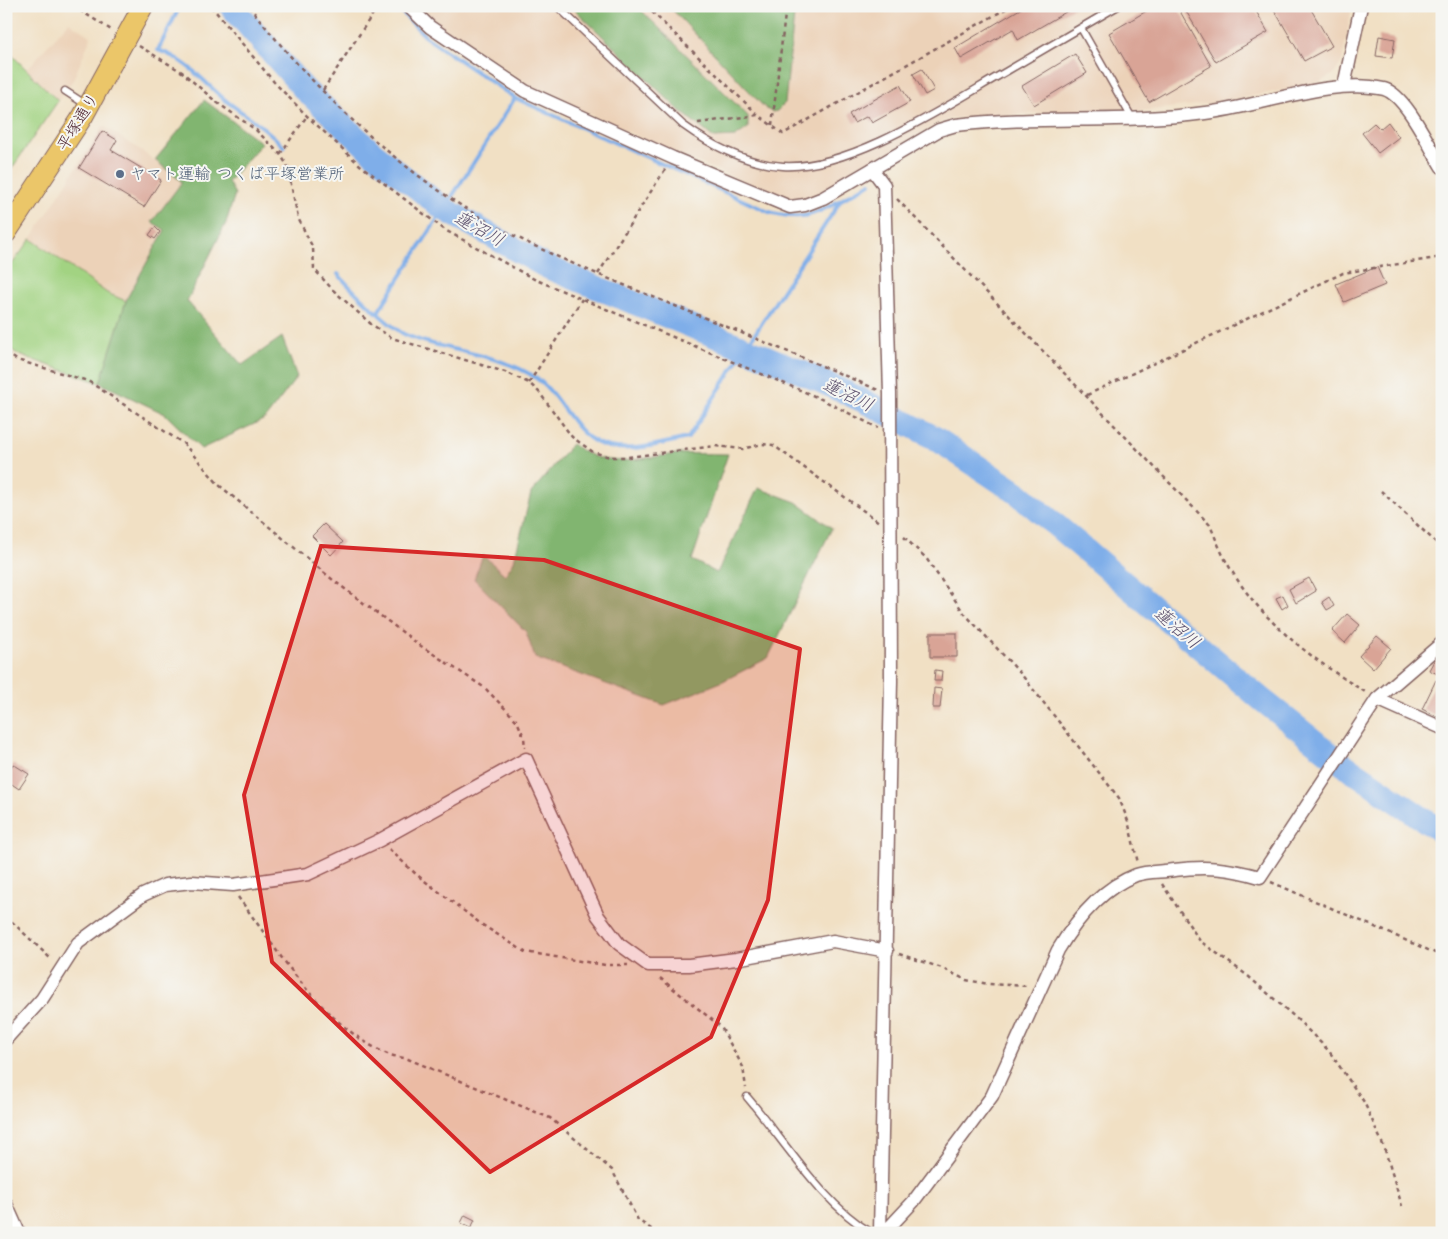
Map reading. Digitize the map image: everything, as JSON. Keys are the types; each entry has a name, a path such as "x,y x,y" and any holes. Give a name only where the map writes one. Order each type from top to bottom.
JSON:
{"main road":[{"name":"平塚通り","path":"6,232 88,106 127,39 143,6"}],"street":[{"path":"408,6 430,27 526,91 782,206 806,205 823,198 939,130 956,125 1206,113 1344,86 1386,90 1403,102 1442,167"},
{"path":"1344,86 1361,6"},
{"path":"872,169 884,185 890,398 887,951 880,1233"},
{"path":"884,1233 913,1202 992,1096 1040,988 1068,934 1092,906 1119,884 1138,874 1205,866 1232,869 1260,877 1377,699 1442,643"},
{"path":"1377,699 1442,728"},
{"path":"6,1039 42,999 60,968 78,943 142,895 165,885 192,882 233,884 308,874 380,840 526,760 598,916 619,944 648,965 690,965 736,959 833,941 887,951"},
{"path":"6,1204 19,1233"}],"lane":[{"path":"557,6 683,125 717,147 766,163 791,166 827,161 850,154 934,114 1118,6"},
{"path":"1081,28 1132,118"},
{"path":"65,91 88,106"},
{"path":"747,1096 802,1169 859,1225 872,1233"}],"path":[{"path":"73,6 182,72 214,101 256,130 280,154 287,165 298,218 312,248 314,269 333,290 371,324 392,338 506,372 528,383 539,392 572,437 593,452 610,457 628,457 715,446 743,449 762,444 773,445 882,524 890,524 926,558 964,613 1021,674 1119,798 1128,821 1138,860 1138,874"},
{"path":"211,6 274,82 307,116 360,164 445,230 534,280 889,428"},
{"path":"249,6 290,55 323,90 385,147 460,204 534,246 761,340 890,398"},
{"path":"323,90 378,6"},
{"path":"646,6 758,115 783,134 1011,6"},
{"path":"772,125 786,6"},
{"path":"683,125 758,115"},
{"path":"280,154 307,116"},
{"path":"598,274 664,172"},
{"path":"884,185 1087,395 1210,526 1226,561 1260,609 1296,644 1331,672 1377,699"},
{"path":"1087,395 1343,273 1442,257"},
{"path":"528,383 582,299"},
{"path":"6,353 17,360 88,382 184,444 219,485 333,580 421,646 485,688 517,720 524,737 526,760"},
{"path":"1381,491 1442,548"},
{"path":"380,840 424,881 481,924 525,952 605,966 648,965 655,975 721,1027 743,1067 747,1096"},
{"path":"1154,872 1200,941 1248,976 1329,1050 1364,1102 1384,1147 1402,1206"},
{"path":"1260,877 1442,956"},
{"path":"233,884 236,895 308,990 332,1017 384,1053 408,1059 550,1118 612,1170 638,1220 657,1233"},
{"path":"6,916 60,968"},
{"path":"887,951 942,968 966,980 1040,988"}],"highlighted area":[{"path":"321,546 544,560 800,649 768,900 711,1037 490,1172 272,962 244,795"}],"shaded area":[{"path":"416,6 1352,6 1342,62 1334,74 1316,84 1221,102 1142,111 1073,111 954,118 938,123 815,196 792,201 656,145 536,89 420,12"},
{"path":"69,22 91,37 73,80 58,101 26,70"},
{"path":"103,126 183,181 152,222 165,230 126,301 107,293 31,239"}],"green space":[{"path":"571,6 637,6 748,116 748,128 735,137 714,138 678,109"},
{"path":"669,6 795,6 785,103 777,111 772,112 765,108"},
{"path":"6,49 58,101 6,177"},
{"path":"204,100 262,143 228,182 235,194 226,223 187,301 242,365 282,337 297,377 265,419 201,449 165,414 100,383 127,298 165,230 152,222 182,182 155,160"},
{"path":"31,239 107,293 126,301 100,383 19,355 6,346 6,272"},
{"path":"572,444 598,458 623,461 677,454 728,454 692,560 717,573 758,488 796,502 832,528 768,658 721,682 664,705 535,658 526,632 474,579 483,555 505,575 514,561 531,493"}],"building":[{"path":"1025,6 1076,6 1018,40 1013,29 961,59 955,48"},
{"path":"1155,6 1177,6 1211,66 1149,102 1109,33"},
{"path":"1183,6 1253,6 1268,32 1216,62"},
{"path":"1272,6 1309,6 1332,46 1304,61"},
{"path":"1379,36 1395,39 1392,58 1376,56"},
{"path":"1075,54 1087,73 1034,105 1022,86"},
{"path":"922,69 934,90 925,95 913,74"},
{"path":"900,85 910,102 872,123 868,116 854,123 849,114"},
{"path":"1388,122 1399,137 1378,153 1362,133 1374,123 1380,129"},
{"name":"ヤマト運輸 つくば平塚営業所","path":"102,131 117,140 111,150 161,180 144,207 79,168"},
{"path":"155,227 160,232 155,239 149,235"},
{"path":"1377,267 1385,285 1344,302 1336,284"},
{"path":"324,524 343,542 331,555 312,536"},
{"path":"1309,578 1316,591 1296,603 1289,589"},
{"path":"1283,595 1288,605 1282,609 1276,598"},
{"path":"1329,597 1334,606 1327,610 1322,602"},
{"path":"1347,614 1360,625 1345,643 1332,631"},
{"path":"930,633 957,633 957,657 930,657"},
{"path":"1377,636 1391,648 1373,669 1359,656"},
{"path":"1435,659 1442,662 1442,676 1429,670"},
{"path":"935,670 942,671 941,681 934,681"},
{"path":"1436,680 1442,682 1442,710 1438,717 1422,709"},
{"path":"934,688 942,689 940,708 933,708"},
{"path":"13,764 29,774 19,789 6,780 6,775"},
{"path":"465,1215 475,1220 471,1228 461,1223"}],"waterway":[{"path":"180,6 158,50 169,54 187,66 229,103 265,129 284,147"},
{"name":"蓮沼川","path":"231,6 305,90 372,152 444,209 547,267 788,366 864,401 935,438 1019,494 1261,699 1343,764 1442,832"},
{"path":"396,6 427,38 515,98 769,212 789,216 806,216 821,211 839,201"},
{"path":"378,312 515,98"},
{"path":"338,274 381,316 406,335 439,346 505,363 521,369 536,378 554,396 578,427 597,443 619,448 648,446 688,438 841,200 870,183"}],"place":[{"name":"ヤマト運輸 つくば平塚営業所","path":"120,174"}]}
